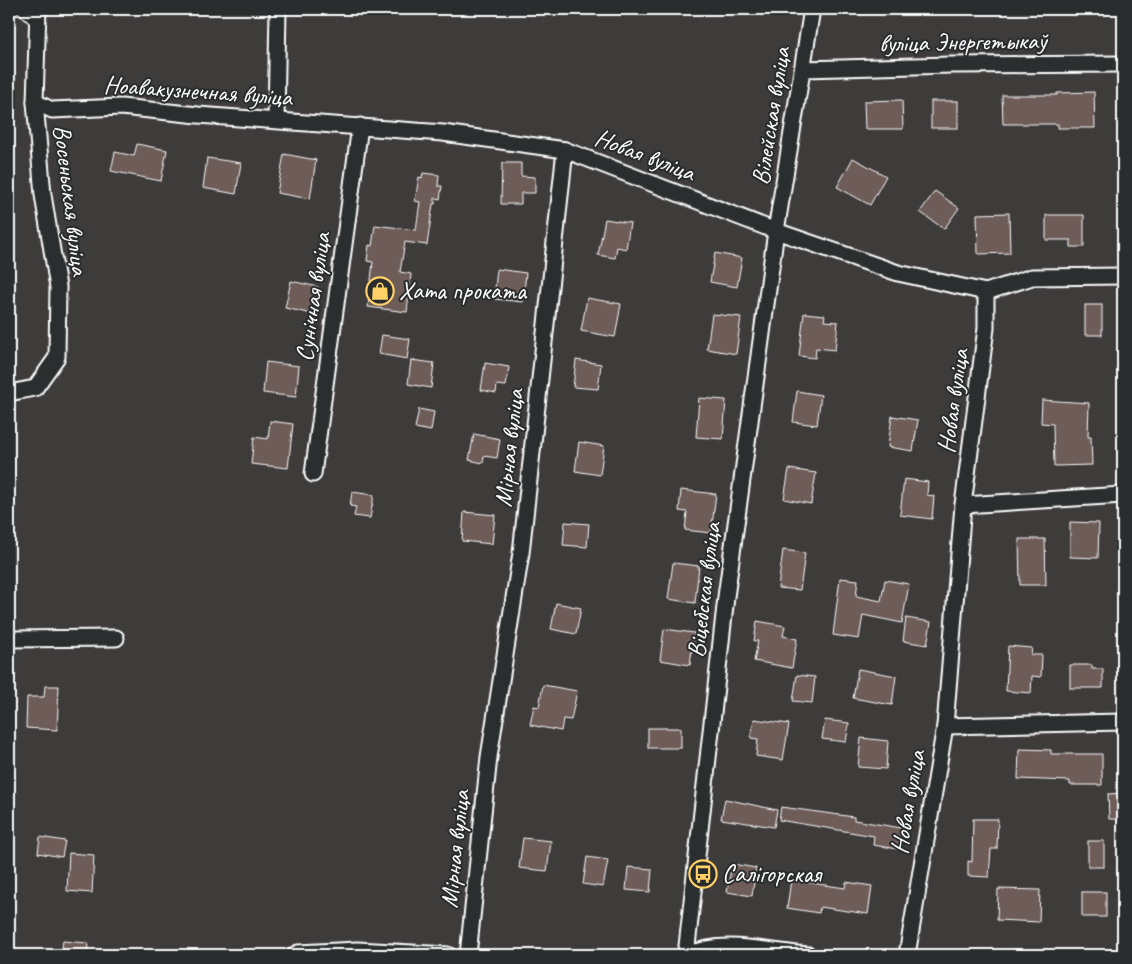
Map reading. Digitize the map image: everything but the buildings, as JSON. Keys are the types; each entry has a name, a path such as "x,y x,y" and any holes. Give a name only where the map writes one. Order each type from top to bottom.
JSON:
{"street":[{"name":"Восеньская вуліца","path":"9,393 35,388 57,357 58,288 43,195 35,102 38,9"},
{"path":"276,120 278,9"},
{"name":"Вілейская вуліца","path":"776,231 804,68 812,9"},
{"name":"вуліца Энергетыкаў","path":"804,68 1123,64"},
{"name":"Ноавакузнечная вуліца","path":"35,102 52,110 121,107 198,115 360,126"},
{"path":"360,126 443,133 565,150"},
{"name":"Сунічная вуліца","path":"313,474 360,126"},
{"name":"Новая вуліца","path":"565,150 776,231 898,273 986,292 986,328 963,505 945,726 906,955"},
{"name":"Мірная вуліца","path":"468,955 489,757 521,554 565,150"},
{"name":"Віцебская вуліца","path":"686,955 726,598 776,231"},
{"path":"986,292 1032,277 1123,276"},
{"path":"963,505 1123,495"},
{"path":"9,639 116,638"},
{"path":"945,726 1123,722"},
{"path":"690,955 702,949 724,946 809,955"},
{"path":"295,955 298,953 357,950 448,955"}],"lane":[{"path":"21,9 38,25"}],"place":[{"name":"Хата проката","path":"380,291"},
{"name":"Салігорская","path":"703,874"}]}
